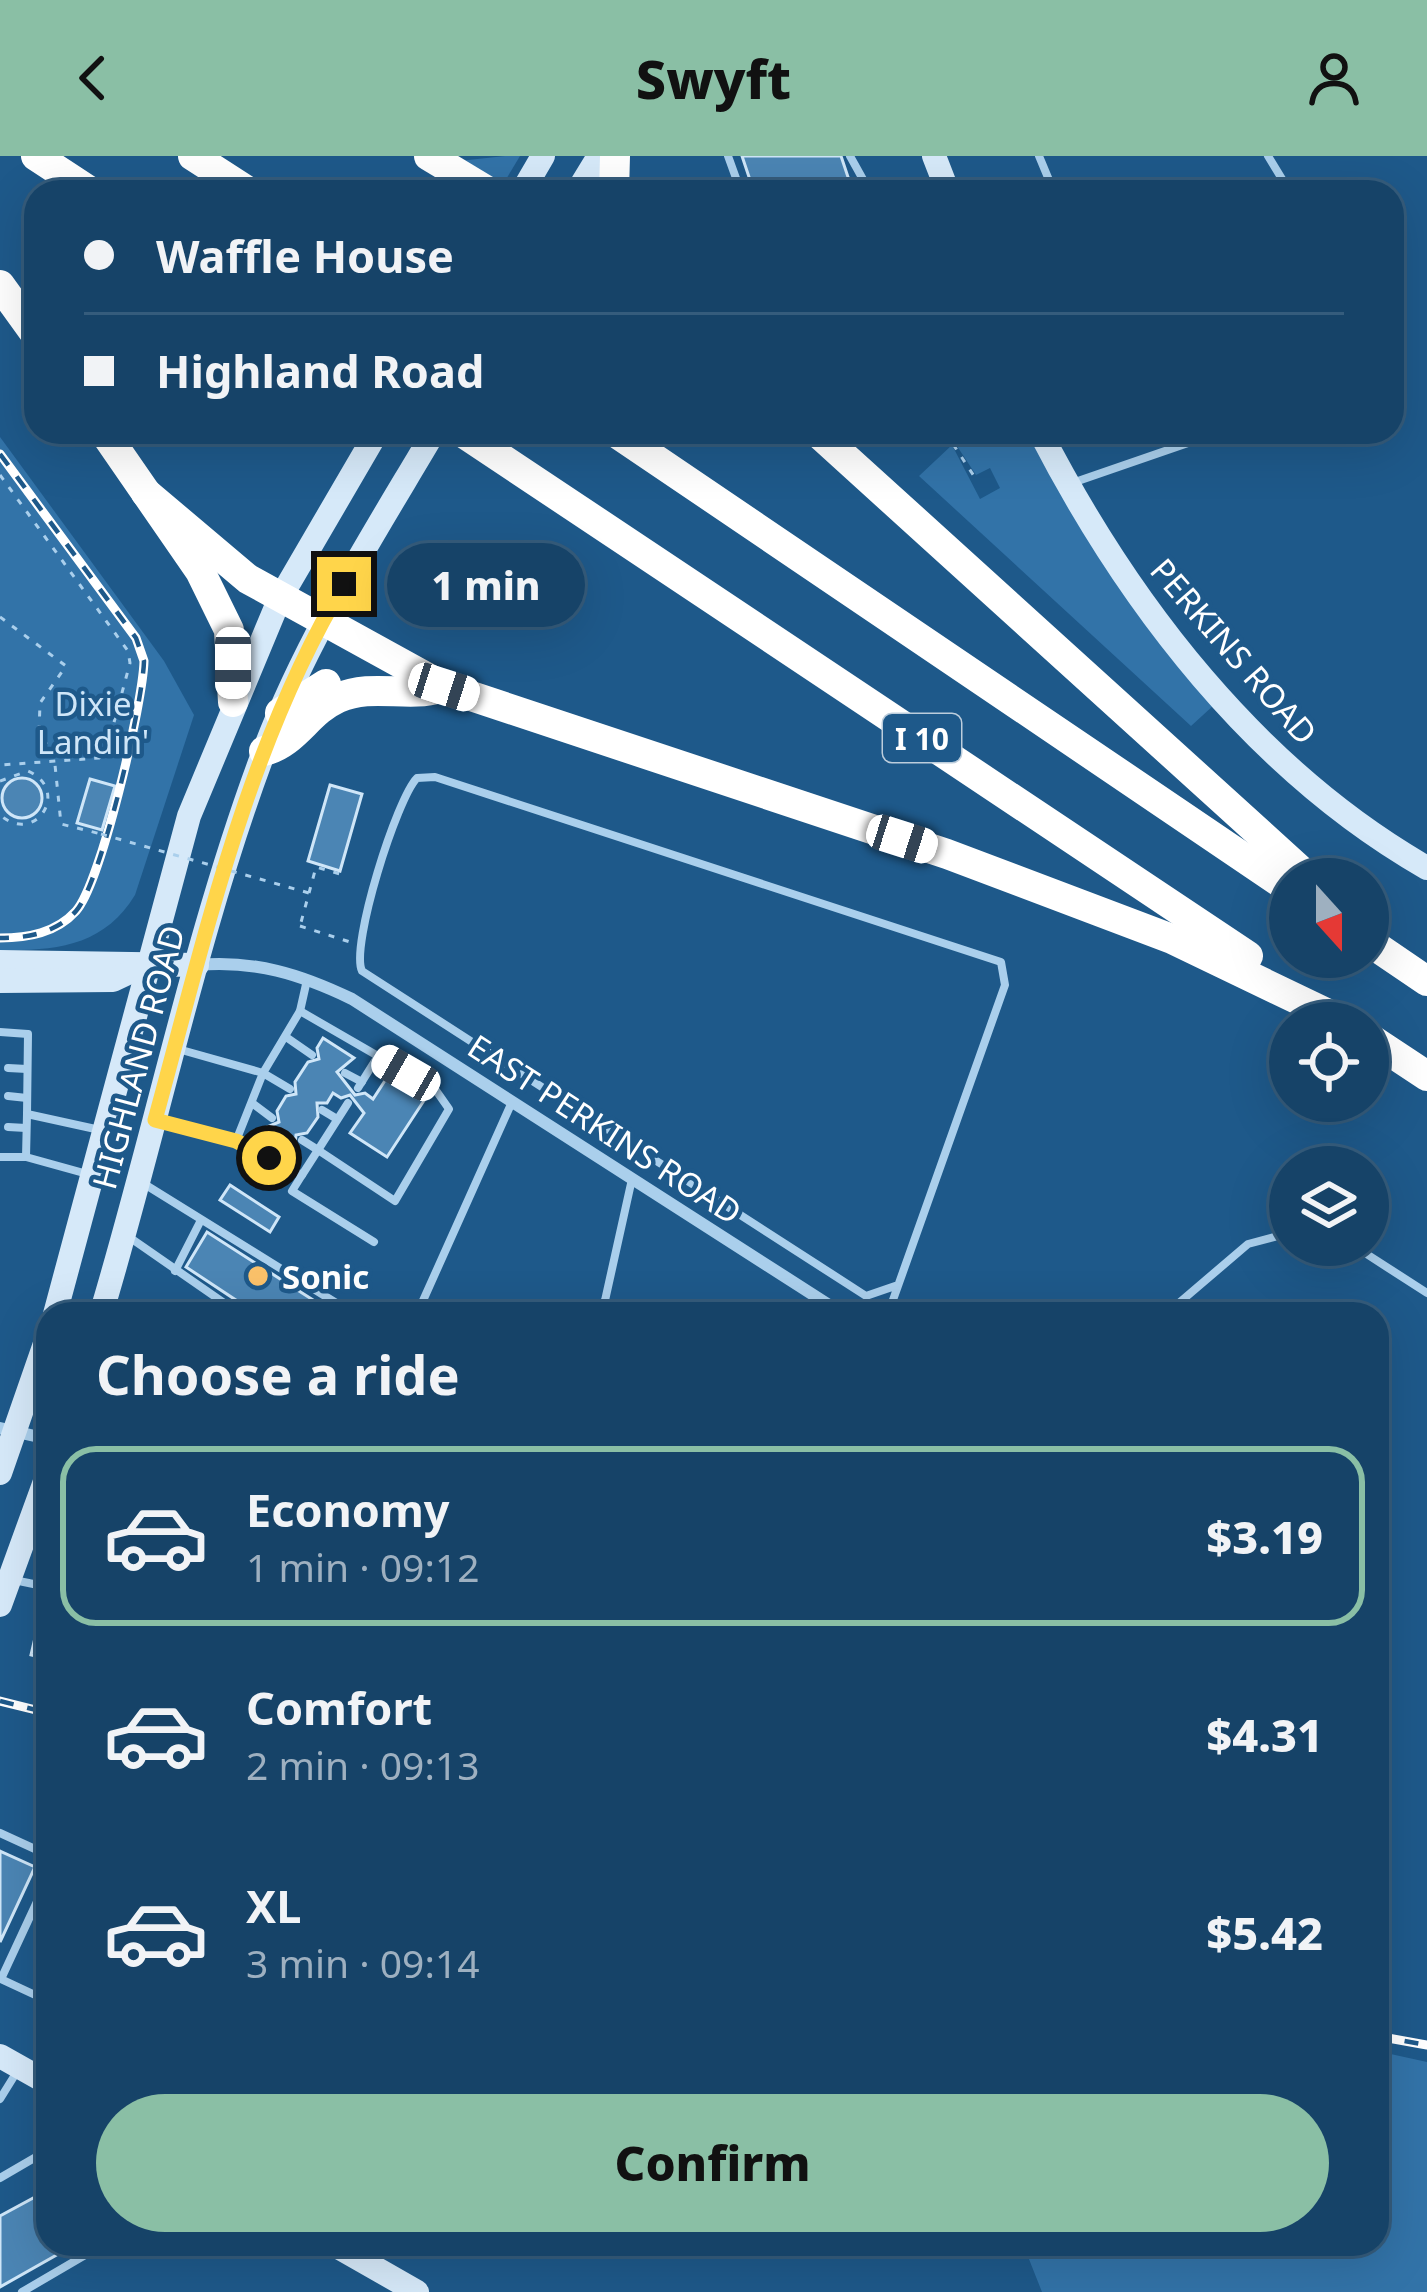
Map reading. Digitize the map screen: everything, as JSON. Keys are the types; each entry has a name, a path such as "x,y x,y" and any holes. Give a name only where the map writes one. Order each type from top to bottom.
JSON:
{"highway":[{"path":"36,156 73,180"},
{"path":"193,156 230,180"},
{"path":"429,156 469,180"},
{"path":"0,285 24,318"},
{"path":"112,444 200,572 229,630 233,701"},
{"name":"I 10","path":"481,444 1316,1002"},
{"name":"I 10","path":"634,444 1269,875"},
{"path":"830,444 1287,858"},
{"path":"846,444 940,542"},
{"path":"146,493 279,600 444,687 946,854 1172,939 1303,1002"},
{"path":"280,713 339,678 374,670 413,672"},
{"path":"264,751 286,746 310,716 349,694 376,688 427,692 444,687"},
{"path":"1389,950 1417,975"},
{"path":"1389,956 1417,975"},
{"path":"1389,1051 1427,1076"}],"main road":[{"name":"HIGHLAND ROAD","path":"58,1302 188,816 279,600 369,444"},
{"name":"HIGHLAND ROAD","path":"104,1302 197,965 264,751 321,622 427,444"},
{"name":"PERKINS ROAD","path":"1046,444 1144,606 1267,748 1336,807 1427,868"},
{"path":"0,962 197,965"},
{"path":"0,981 113,980 151,962"},
{"path":"0,1473 8,1430 36,1364"},
{"path":"0,1605 36,1506"},
{"path":"10,2061 36,2076"},
{"path":"354,2256 416,2292"}],"street":[{"name":"EAST PERKINS ROAD","path":"197,965 256,964 307,978 352,999 824,1302"}],"lane":[{"path":"1067,485 1185,444"},
{"path":"892,1302 1005,985 1001,962 435,777 417,778 399,804 360,945 362,970 866,1296 898,1285"},
{"path":"236,1141 263,1073 300,1011 307,978"},
{"path":"300,1011 435,1090 448,1109 424,1158 395,1201 302,1140"},
{"path":"0,1033 28,1034 26,1156"},
{"path":"286,1037 312,1055"},
{"path":"176,1048 263,1073 290,1089"},
{"path":"345,1073 360,1085 378,1056"},
{"path":"8,1068 27,1069"},
{"path":"8,1096 26,1098"},
{"path":"251,1102 272,1118"},
{"path":"422,1302 512,1102"},
{"path":"348,1103 292,1191 374,1242"},
{"path":"322,1110 338,1119"},
{"path":"27,1114 107,1132"},
{"path":"155,1120 236,1141 302,1175"},
{"path":"8,1127 26,1128"},
{"path":"0,1157 26,1156 92,1175"},
{"path":"604,1302 632,1179"},
{"path":"140,1181 335,1302"},
{"path":"174,1272 201,1220"},
{"path":"124,1234 221,1302"},
{"path":"1180,1302 1248,1244 1269,1238"},
{"path":"1385,1266 1427,1293"},
{"path":"9,1579 36,1585"},
{"path":"0,1833 36,1850"},
{"path":"36,1903 0,1979 36,1996"},
{"path":"0,2099 10,2061"},
{"path":"0,2178 36,2157"},
{"path":"22,2292 84,2256"}],"path":[{"path":"953,444 974,476"},
{"path":"0,475 128,652 130,663 106,752 84,763 0,765"},
{"path":"0,616 66,667 40,703 39,733 56,765 61,824 309,893"},
{"path":"0,781 22,767"},
{"path":"0,815 21,826 45,814 48,788 22,767"},
{"path":"340,874 316,867 300,926 360,945"}],"green space":[{"path":"520,156 506,180 492,180 459,161"},
{"name":"Dixie Landin'","path":"0,437 164,661 194,715 135,895 123,912 93,935 40,949 0,950"},
{"path":"956,444 1039,444 1214,705 1191,726 919,476 952,445 980,499 1000,488 990,468 976,475"},
{"path":"1389,2054 1427,2062 1427,2292 1042,2292 1028,2256 1389,2256"}],"building":[{"path":"742,156 841,156 849,180 750,180"},
{"path":"22,778 36,784 42,798 36,812 22,818 8,812 2,798 8,784"},
{"path":"90,779 115,786 102,830 77,823"},
{"path":"330,785 362,794 340,871 308,861"},
{"path":"323,1038 354,1058 337,1072 355,1095 365,1093 373,1099 388,1076 425,1099 387,1157 350,1133 364,1113 350,1095 341,1098 333,1093 327,1103 317,1103 318,1117 307,1133 296,1135 295,1145 267,1127 279,1122 277,1111 286,1096 296,1094 295,1082 308,1062 319,1059 317,1048"},
{"path":"230,1185 279,1217 270,1232 220,1200"},
{"name":"Sonic","path":"207,1232 316,1302 239,1302 186,1267"},
{"path":"0,1851 35,1867 0,1942"},
{"path":"36,2196 36,2256 55,2256 0,2287 0,2216"}],"railway":[{"path":"0,454 136,638 144,661 119,791 86,894 76,911 51,929 0,938"},
{"path":"0,1701 36,1710"},
{"path":"1389,2038 1427,2045"}],"place":[{"name":"Sonic","path":"258,1276"}],"route":[{"path":"269,1158 236,1141 155,1120 214,902 264,751 321,622 344,584"}]}
